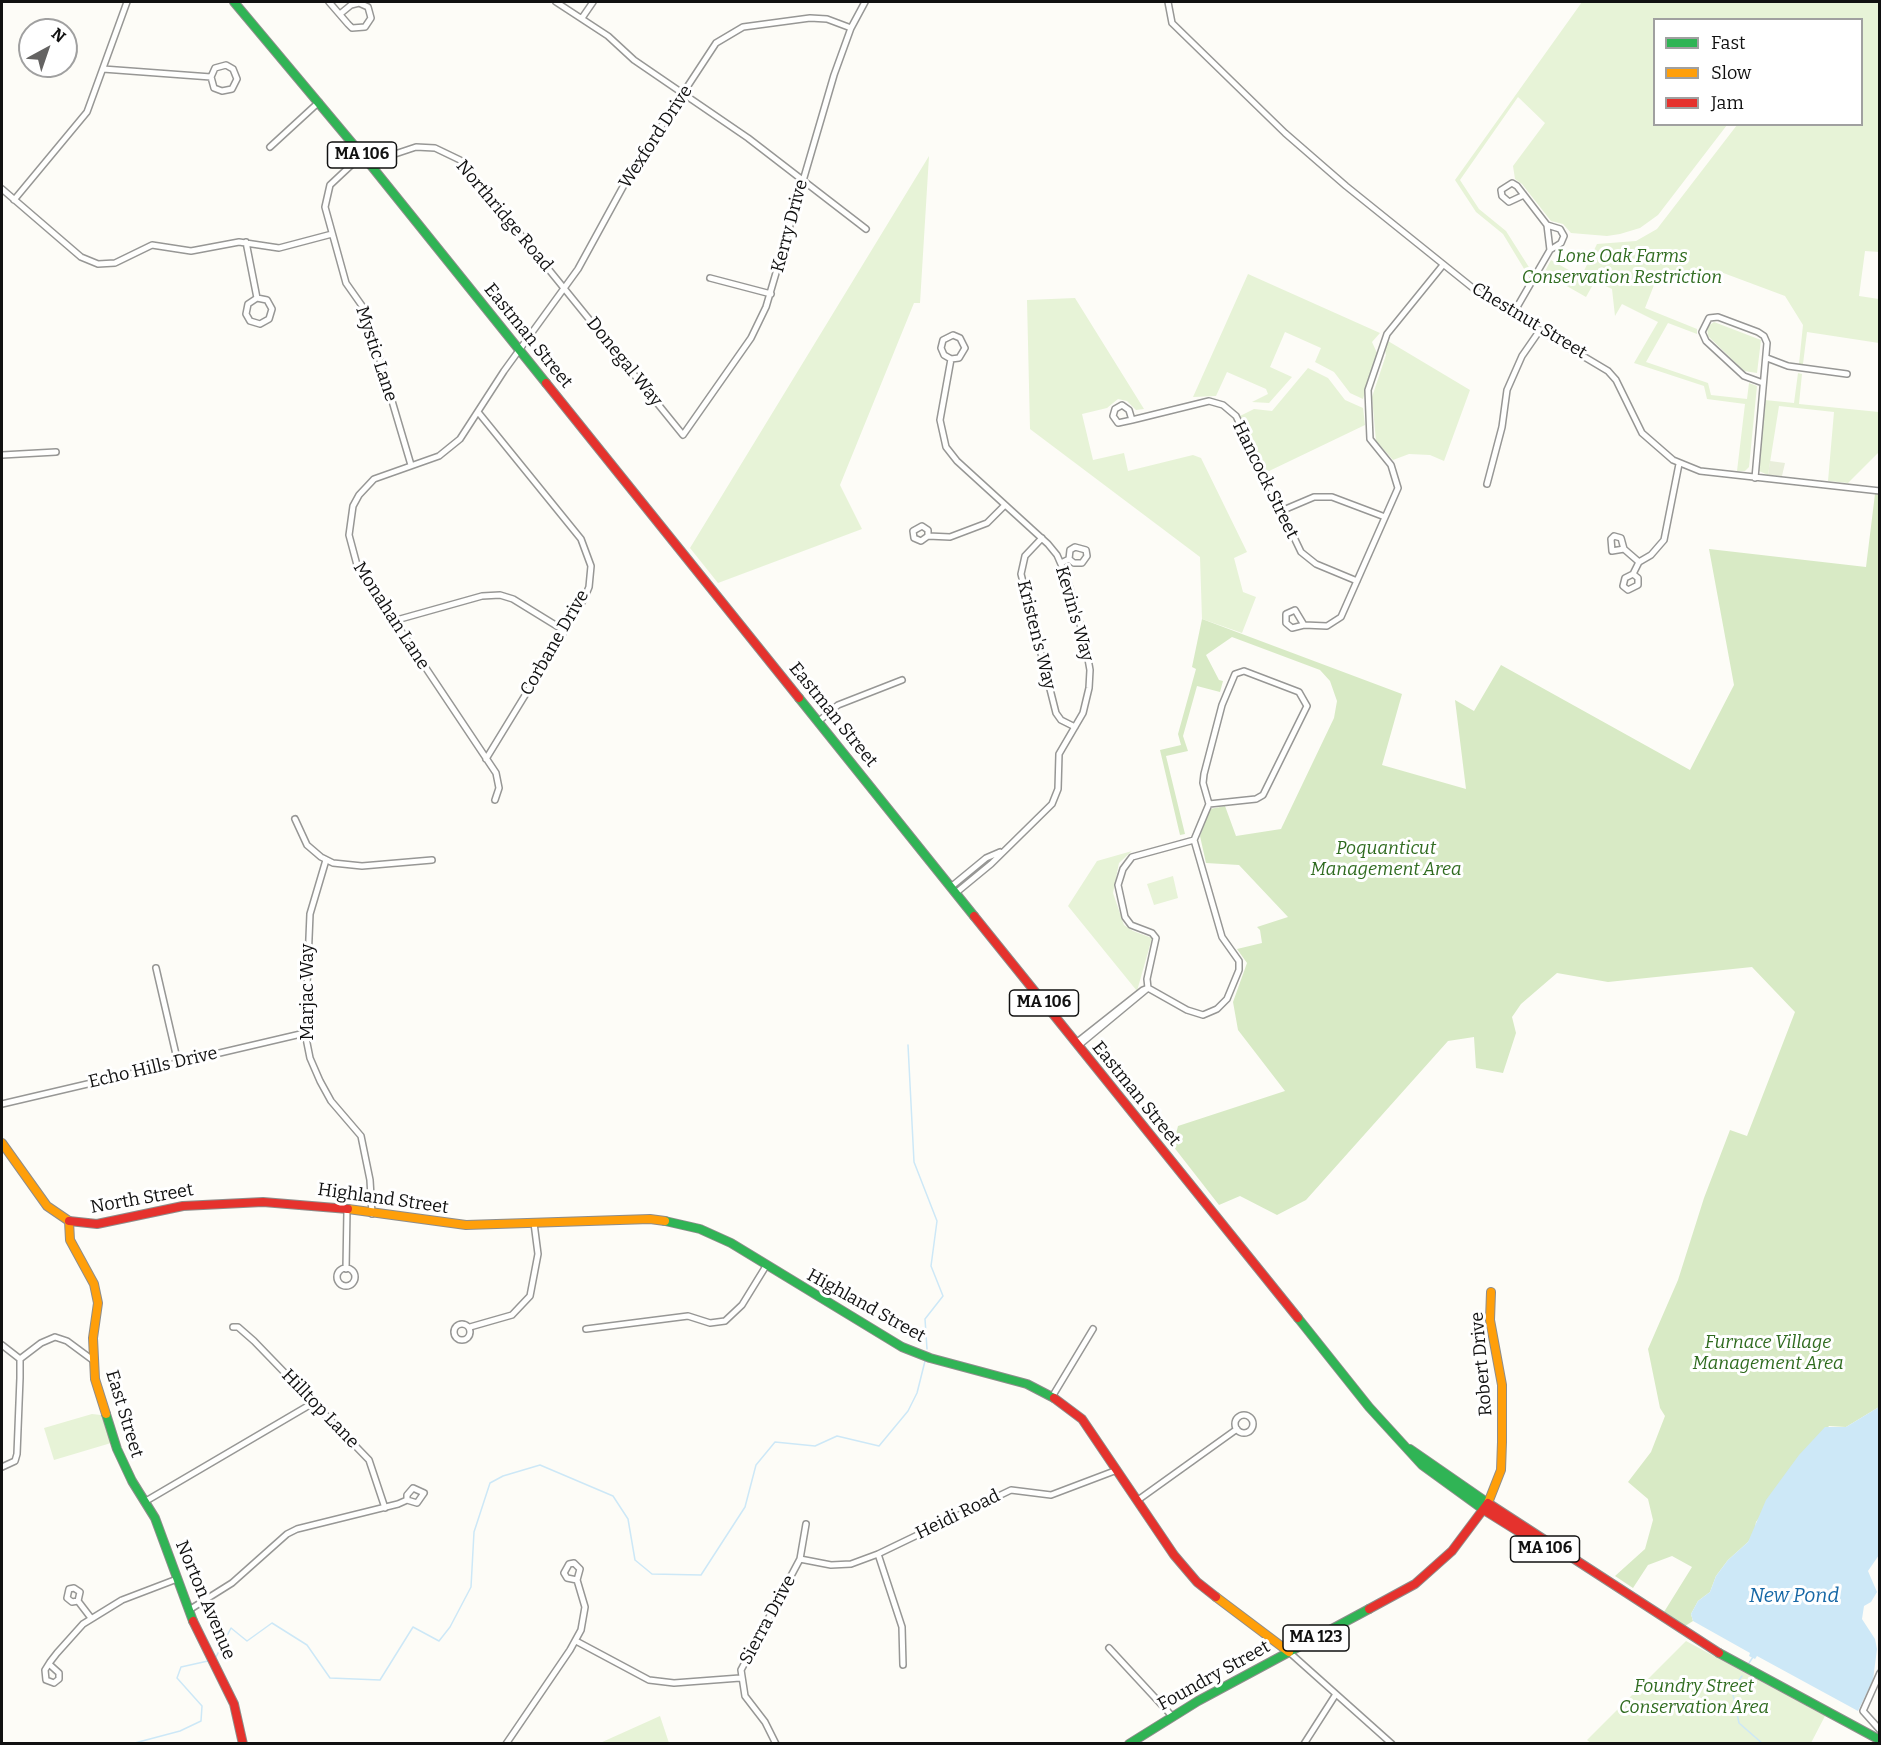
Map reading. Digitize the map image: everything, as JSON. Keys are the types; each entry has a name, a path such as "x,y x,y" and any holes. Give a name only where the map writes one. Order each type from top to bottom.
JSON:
{"main road":[{"name":"Eastman Street","path":"234,2 374,168 1366,1403 1422,1465 1486,1506"},
{"path":"2,1143 51,1210 69,1221"},
{"name":"North Street","path":"69,1221 97,1224 183,1206 209,1203 292,1203"},
{"name":"Highland Street","path":"292,1203 466,1225 662,1220 718,1236 847,1316 911,1351 1014,1380 1065,1404 1082,1419 1174,1555 1197,1582 1289,1652"},
{"name":"East Street","path":"69,1221 70,1240 91,1277 97,1296 95,1379 107,1420 128,1474"},
{"name":"Robert Drive","path":"1486,1506 1501,1470 1502,1437 1502,1384 1490,1320 1491,1292"},
{"name":"Norton Avenue","path":"128,1474 146,1501 189,1610 234,1704 243,1743"},
{"name":"MA 106","path":"1486,1506 1586,1574 1609,1583 1713,1650 1880,1740"},
{"name":"Foundry Street","path":"1129,1743 1172,1716 1415,1584 1452,1551 1486,1506"}],"street":[{"path":"14,200 84,117 127,2"},
{"path":"329,2 350,26 358,29 365,27 371,18 368,8 359,3 340,14"},
{"path":"556,2 582,18 634,60 684,93 866,229"},
{"path":"582,18 593,2"},
{"name":"Kerry Drive","path":"682,435 751,338 771,294 834,75 851,28 865,2"},
{"name":"Chestnut Street","path":"1168,2 1172,23 1257,106 1346,186 1484,297 1608,371 1616,380 1642,433 1679,464 1700,471 1880,491"},
{"name":"Wexford Drive","path":"520,350 565,289 594,242 630,174 716,43 736,30 756,24 815,18 832,20 851,28"},
{"path":"226,65 233,69 237,79 232,88 222,91 214,88 210,77 215,68 226,65"},
{"path":"103,69 210,77"},
{"path":"270,147 319,102"},
{"name":"Northridge Road","path":"374,168 395,154 416,147 435,148 454,156 565,289"},
{"name":"Mystic Lane","path":"362,155 327,189 325,202 346,283 367,315 411,465"},
{"path":"2,189 91,263 115,263 152,245 191,251 246,242 279,248 332,234"},
{"path":"1524,195 1547,225 1550,250"},
{"path":"1513,314 1550,250 1561,243 1564,236 1560,229 1547,225"},
{"path":"246,242 257,298"},
{"path":"1304,625 1327,626 1341,616 1398,488 1391,465 1370,439 1368,390 1387,334 1443,265"},
{"path":"710,278 771,294"},
{"name":"Donegal Way","path":"565,289 682,435"},
{"path":"257,298 267,300 272,309 269,319 260,324 250,321 246,314 248,304 257,298"},
{"path":"1755,478 1762,383 1767,358 1764,336 1718,317 1709,318 1704,325 1704,338 1712,348 1744,376 1762,383"},
{"path":"1487,484 1502,427 1507,390 1519,362 1540,330"},
{"name":"Kevin's Way","path":"953,335 960,338 965,348 959,357 951,359 942,352 941,344 946,337 953,335"},
{"name":"Monahan Lane","path":"495,800 499,783 486,759 353,557 349,524 353,506 367,485 387,472 439,456 454,446 520,350"},
{"path":"1767,358 1788,366 1847,374"},
{"name":"Kevin's Way","path":"951,359 940,420 943,439 957,461 1042,538 1061,563 1085,642 1090,670 1087,697 1075,727 1059,754 1058,789 1052,804 1040,819 1002,851 986,858 954,889"},
{"name":"Hancock Street","path":"1132,420 1209,401 1223,405 1236,416 1301,552 1316,564 1357,581"},
{"name":"Corbane Drive","path":"478,412 575,531 587,552 591,566 587,593 486,759"},
{"path":"2,455 56,452"},
{"path":"1634,574 1639,562 1651,555 1664,540 1679,464"},
{"path":"1281,511 1314,497 1332,497 1385,517"},
{"path":"928,536 946,537 975,528 987,523 1005,505"},
{"name":"Kristen's Way","path":"1042,538 1025,556 1021,574 1056,712 1061,720 1075,727"},
{"path":"1624,549 1639,562"},
{"path":"1061,563 1070,559"},
{"path":"393,621 482,596 500,594 513,599 565,631"},
{"path":"1148,988 1187,1010 1203,1015 1218,1008 1227,999 1239,970 1239,961 1222,937 1194,840 1209,804 1203,783 1204,774 1222,705 1234,674 1244,671 1299,692 1307,706 1263,795 1246,801 1209,804"},
{"path":"819,721 838,705 902,680"},
{"path":"295,819 303,840 326,860 354,866 432,860"},
{"path":"1148,988 1147,980 1156,938 1152,933 1131,925 1125,916 1118,885 1123,869 1132,857 1194,840"},
{"name":"Marjac Way","path":"326,860 310,914 305,1033 315,1072 331,1101 357,1131 365,1151 373,1197 372,1214"},
{"path":"156,968 178,1063"},
{"path":"1077,1045 1148,988"},
{"name":"Echo Hills Drive","path":"2,1104 305,1033"},
{"path":"345,1269 347,1210"},
{"path":"470,1327 512,1315 530,1296 534,1284 537,1254 534,1223"},
{"path":"586,1329 688,1316 710,1323 725,1321 742,1305 766,1266"},
{"name":"Hilltop Lane","path":"233,1327 238,1327 254,1341 369,1461 385,1508"},
{"path":"1052,1397 1093,1329"},
{"path":"2,1467 15,1461 17,1454 20,1359 41,1342 55,1337 67,1341 94,1361"},
{"path":"2,1345 20,1359"},
{"path":"146,1501 313,1403"},
{"path":"1138,1500 1238,1429"},
{"name":"Heidi Road","path":"800,1559 838,1566 878,1554 1011,1491 1051,1495 1118,1470"},
{"path":"189,1610 232,1583 297,1529 385,1508 407,1500"},
{"name":"Sierra Drive","path":"776,1743 765,1722 748,1701 740,1678 745,1659 800,1559 806,1524"},
{"path":"878,1554 902,1627 903,1665"},
{"path":"49,1664 91,1618 122,1600 177,1579"},
{"path":"506,1743 576,1641 584,1619 585,1607 577,1580"},
{"path":"78,1601 91,1618"},
{"path":"576,1641 649,1680 674,1683 740,1678"},
{"path":"1109,1648 1172,1716"},
{"name":"Highland Street","path":"1289,1652 1392,1743"},
{"path":"1880,1673 1866,1700 1863,1713 1880,1730"},
{"path":"1304,1743 1336,1694"}],"green space":[{"path":"1582,2 1879,2 1879,252 1865,251 1859,296 1879,299 1879,343 1807,332 1803,364 1799,364 1803,325 1785,296 1718,271 1656,280 1645,308 1697,329 1697,334 1668,323 1646,362 1708,383 1711,395 1747,399 1749,383 1757,386 1749,467 1745,471 1737,471 1745,404 1707,399 1704,386 1634,363 1658,322 1622,304 1615,316 1612,289 1595,281 1586,297 1544,273 1551,260 1581,277 1597,244 1636,241 1657,229 1736,126 1863,126 1863,18 1653,18 1653,126 1726,126 1658,215 1640,228 1620,234 1607,236 1571,233 1563,224 1551,221 1522,184 1515,179 1513,166 1545,123 1518,97 1460,180 1479,209 1506,231 1532,272 1529,277 1503,234 1476,212 1455,180"},
{"path":"929,156 920,303 914,303 840,485 862,529 718,583 690,548"},
{"path":"1248,274 1380,333 1372,342 1377,353 1363,399 1350,393 1334,372 1315,362 1321,348 1285,332 1270,367 1292,377 1269,403 1252,402 1268,394 1266,389 1227,372 1216,396 1193,397"},
{"path":"1075,298 1144,409 1136,410 1127,401 1118,399 1107,408 1082,414 1093,460 1124,453 1128,471 1193,455 1201,458 1247,552 1234,558 1243,592 1256,597 1242,633 1202,619 1200,557 1030,429 1027,300"},
{"name":"Lone Oak Farms Conservation Restriction","path":"1714,322 1761,340 1757,373 1744,371 1708,336 1707,327"},
{"path":"1388,341 1470,390 1444,461 1430,455 1409,454 1393,460 1376,441 1372,397 1386,355 1384,347"},
{"path":"1308,368 1328,378 1345,400 1363,408 1365,425 1267,472 1240,416 1254,409 1272,411"},
{"path":"1798,373 1802,374 1799,404 1879,412 1879,452 1848,483 1828,481 1834,412 1779,406 1768,475 1759,471 1765,400 1794,403"},
{"path":"1770,461 1785,463 1782,476 1768,475"},
{"path":"1875,494 1879,495 1879,1407 1846,1427 1829,1426 1756,1522 1754,1533 1748,1542 1728,1560 1716,1576 1710,1592 1698,1601 1691,1614 1693,1621 1685,1626 1664,1612 1692,1567 1672,1556 1648,1565 1633,1588 1615,1576 1645,1549 1653,1520 1648,1499 1628,1482 1651,1452 1665,1416 1660,1408 1648,1349 1678,1280 1704,1198 1730,1130 1747,1136 1795,1012 1752,967 1608,982 1557,973 1521,1004 1512,1017 1516,1033 1503,1073 1476,1068 1474,1037 1448,1041 1306,1200 1277,1215 1240,1196 1219,1205 1173,1146 1178,1126 1285,1091 1238,1030 1233,1002 1247,963 1237,949 1262,943 1260,930 1257,927 1288,917 1239,865 1206,863 1200,836 1210,809 1225,806 1236,836 1281,829 1334,718 1337,701 1330,681 1320,670 1232,637 1206,655 1219,680 1223,681 1220,692 1197,686 1183,736 1188,751 1166,756 1185,834 1180,835 1160,750 1181,745 1178,734 1196,669 1192,667 1202,619 1402,694 1382,765 1466,789 1455,700 1474,711 1501,665 1690,770 1734,685 1709,549 1866,567"},
{"path":"1132,851 1119,863 1113,893 1124,925 1152,938 1137,991 1068,906 1097,861"},
{"path":"1173,876 1178,898 1154,905 1147,884"},
{"path":"92,1414 101,1415 111,1443 54,1460 44,1428"},
{"name":"Foundry Street Conservation Area","path":"1686,1641 1825,1716 1811,1743 1592,1744 1587,1740"},
{"path":"660,1716 669,1743 600,1743"}],"water":[{"name":"New Pond","path":"1879,1407 1879,1555 1868,1571 1877,1592 1871,1602 1864,1606 1862,1619 1875,1639 1877,1649 1873,1680 1858,1711 1757,1656 1755,1659 1749,1656 1750,1653 1693,1621 1691,1614 1698,1601 1710,1592 1716,1576 1728,1560 1748,1542 1766,1500 1799,1455 1825,1427 1846,1427"}],"waterway":[{"path":"908,1045 914,1162 937,1221 931,1266 943,1296 925,1319 927,1349"},
{"path":"216,1657 231,1628 247,1641 272,1623 307,1645 330,1678 380,1680 413,1627 439,1641 450,1627 471,1587 474,1532 490,1483 503,1476 540,1465 613,1496 628,1519 635,1560 652,1574 701,1575 745,1507 756,1465 775,1442 815,1446 837,1436 879,1446 908,1411 917,1393 925,1361"},
{"path":"1749,1663 1753,1657"},
{"path":"131,1744 180,1731 201,1721 202,1706 177,1678 181,1667 208,1661"},
{"path":"1742,1676 1732,1690 1739,1723 1763,1744"}],"traffic: fast":[{"path":"234,2 373,168 546,383"},
{"path":"799,698 974,916"},
{"path":"665,1221 700,1229 731,1243 902,1347 930,1358 1027,1384 1054,1398"},
{"path":"1298,1318 1369,1407 1422,1465 1484,1510"},
{"path":"106,1414 117,1449 132,1481 155,1518 193,1621"},
{"path":"1410,1449 1488,1503"},
{"path":"1129,1744 1198,1701 1369,1609"},
{"path":"1719,1653 1880,1740"}],"traffic: slow":[{"path":"2,1143 47,1206 69,1221 70,1240 94,1284 98,1303 93,1338 95,1379 106,1414"},
{"path":"348,1209 466,1225 650,1219 665,1221"},
{"path":"1488,1503 1501,1470 1502,1442 1502,1385 1490,1320 1491,1292"},
{"path":"1216,1597 1289,1652"}],"traffic: jam":[{"path":"546,383 799,698"},
{"path":"974,916 1298,1318"},
{"path":"69,1221 97,1224 183,1206 263,1202 348,1209"},
{"path":"1054,1398 1082,1419 1174,1555 1197,1582 1216,1597"},
{"path":"1369,1609 1415,1584 1452,1551 1488,1503 1719,1653"},
{"path":"1484,1510 1532,1540"},
{"path":"193,1621 234,1704 243,1744"}],"park label":[{"name":"Poquanticut Management Area","path":"1386,859"},
{"name":"Furnace Village Management Area","path":"1768,1353"}]}
